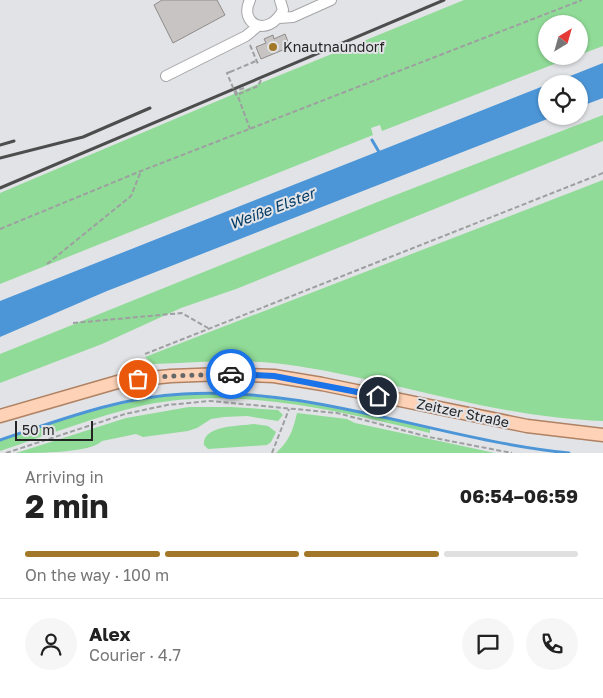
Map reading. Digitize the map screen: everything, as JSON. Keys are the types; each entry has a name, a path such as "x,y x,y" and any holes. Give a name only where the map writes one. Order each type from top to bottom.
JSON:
{"main road":[{"name":"Zeitzer Straße","path":"0,416 121,381 171,376 223,374 293,380 527,426 603,434"}],"lane":[{"path":"248,1 246,11 249,19 258,26 266,27 279,18 283,10 280,0"},
{"path":"279,18 293,17 331,0"},
{"path":"166,76 246,36 258,26"}],"path":[{"path":"0,229 141,171 582,0"},
{"path":"246,36 257,63 227,73 236,95 258,86 261,80"},
{"path":"244,88 236,91 250,129"},
{"path":"47,264 131,196 141,171"},
{"path":"145,354 603,173"},
{"path":"73,323 182,313 209,328"},
{"path":"6,453 125,414 167,405 231,402 356,417 430,437 512,453"},
{"path":"272,453 289,408"}],"green space":[{"path":"464,0 603,0 603,46 588,52 588,15 538,15 538,65 552,65 382,131 380,125 371,128 373,135 0,284 0,193 241,91"},
{"path":"603,115 603,141 236,289 181,308 102,344 0,383 0,354 380,201 577,125 588,125 588,121"},
{"path":"603,180 603,421 526,413 297,366 243,361 153,364 145,357"},
{"path":"184,394 247,396 308,403 430,428 430,433 325,409 252,400 216,398 181,400 127,409 0,451 0,440 45,425 113,406"},
{"path":"189,407 278,410 283,415 278,421 247,416 224,417 211,419 197,428 188,431 143,437 136,434 102,441 96,445 76,450 16,453 126,418"},
{"path":"297,413 347,419 355,423 495,453 276,453 285,444 294,425"},
{"path":"254,424 268,426 276,432 271,442 267,445 208,449 204,445 205,438 215,430"}],"water":[{"path":"603,63 603,98 588,104 588,75 573,75"},
{"name":"Weiße Elster","path":"538,88 538,123 107,291 0,337 0,301"}],"building":[{"path":"162,0 217,0 225,15 173,43 154,5"},
{"name":"Knautnaundorf","path":"285,34 290,47 261,59 256,47 266,43 264,39 273,35 274,39"}],"waterway":[{"path":"372,140 379,152"},
{"path":"0,440 68,417 136,400 183,394 232,394 281,398 329,406 472,437 569,453"}],"railway":[{"path":"0,188 444,0"},
{"path":"0,158 83,137 150,108"},
{"path":"0,145 14,141"}],"way so far":[{"path":"138,379 231,374"}],"place":[{"name":"Knautnaundorf","path":"273,47"}],"route":[{"path":"231,374 274,376 378,396"}]}
